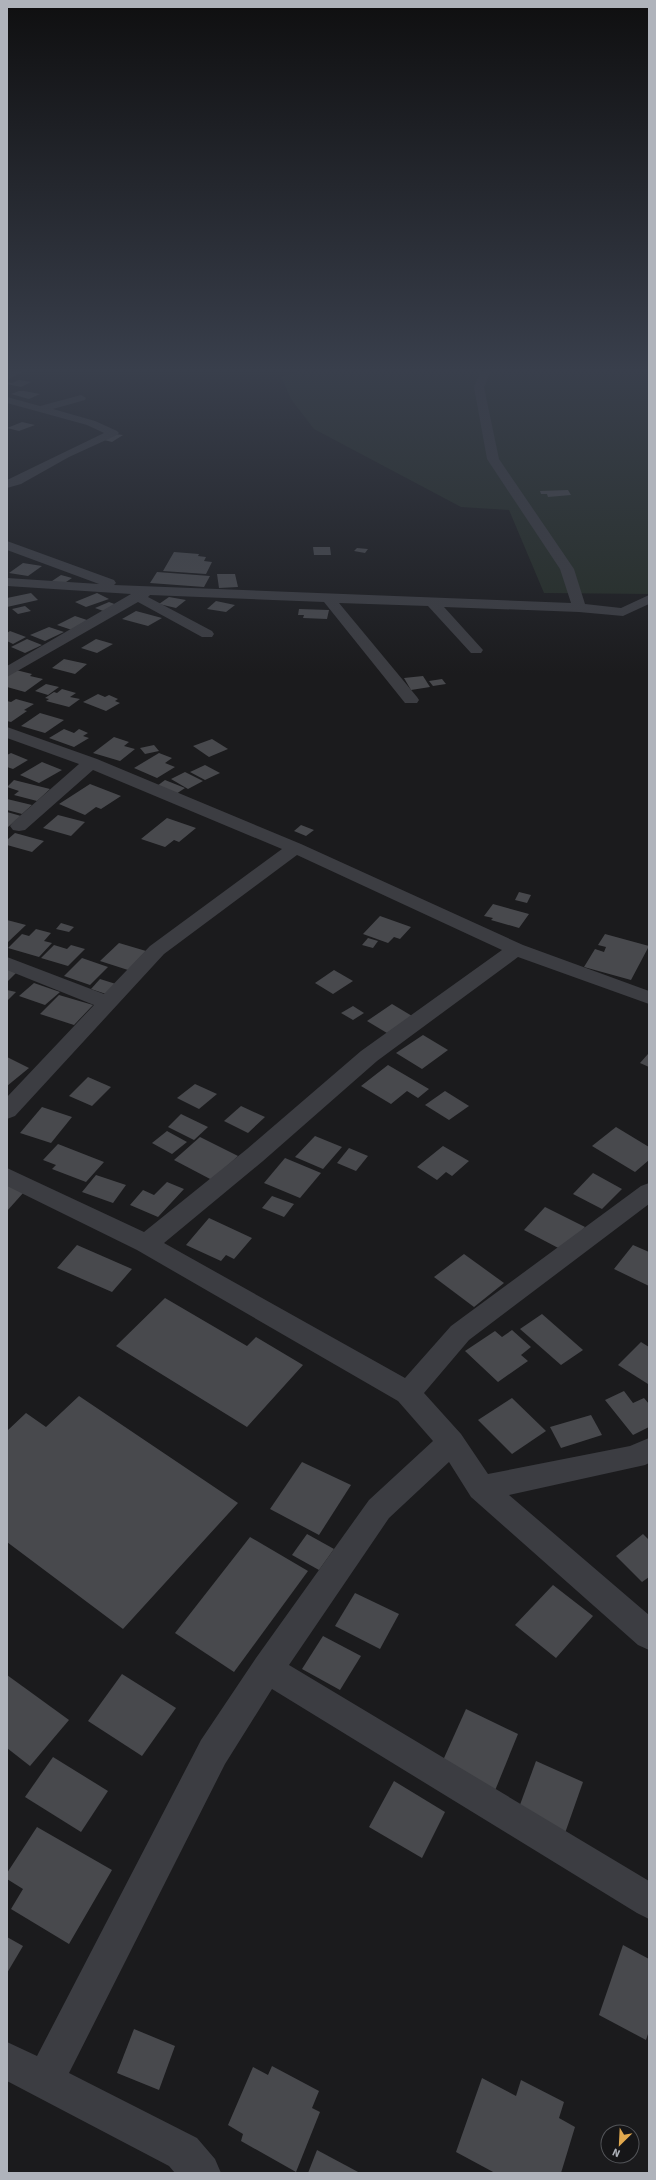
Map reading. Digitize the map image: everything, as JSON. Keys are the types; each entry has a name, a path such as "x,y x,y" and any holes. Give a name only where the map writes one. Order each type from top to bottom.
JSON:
{"street":[{"path":"7,484 37,470"},
{"path":"501,470 568,569 579,608"},
{"path":"7,545 125,590 143,594 327,597 579,608 622,612 649,617"},
{"path":"7,582 125,590"},
{"path":"143,594 207,634"},
{"path":"7,672 143,594"},
{"path":"327,597 411,700"},
{"path":"622,612 649,599"},
{"path":"432,602 476,650"},
{"path":"7,732 90,763 295,848 516,949 649,998"},
{"path":"19,826 90,763"},
{"path":"7,1111 157,950 295,848"},
{"path":"146,1244 255,1155 369,1056 516,949"},
{"path":"7,963 108,1003"},
{"path":"7,1176 146,1244 408,1393 451,1442 481,1488 649,1634"},
{"path":"408,1393 460,1333 649,1192"},
{"path":"44,2080 213,1752 267,1669 380,1509 451,1442"},
{"path":"481,1488 635,1457 649,1450"},
{"path":"267,1669 649,1901"},
{"path":"7,2061 183,2152 201,2173"}],"shaded area":[{"path":"391,470 649,470 649,594 544,593 509,510 461,507"}],"building":[{"path":"568,490 571,495 548,497 547,494 541,494 540,491"},
{"path":"313,547 330,547 331,555 314,555"},
{"path":"357,548 368,549 365,553 354,551"},
{"path":"174,552 199,554 198,556 206,557 204,561 212,562 206,574 163,571"},
{"path":"23,563 42,566 28,576 9,573"},
{"path":"157,572 210,576 204,587 150,583"},
{"path":"217,574 235,574 238,587 219,588"},
{"path":"61,575 72,578 63,584 52,581"},
{"path":"31,593 38,600 7,607 7,598"},
{"path":"97,593 109,599 86,607 75,602"},
{"path":"169,597 186,600 176,608 159,604"},
{"path":"216,601 235,605 226,612 207,609"},
{"path":"109,602 120,606 106,612 95,608"},
{"path":"25,606 31,611 18,614 12,609"},
{"path":"299,609 329,610 327,619 303,618 304,615 298,615"},
{"path":"136,611 162,618 148,626 122,619"},
{"path":"75,616 90,621 72,630 57,625"},
{"path":"49,627 64,632 45,641 30,635"},
{"path":"10,631 26,637 13,644 7,641 7,633"},
{"path":"27,639 42,645 25,653 11,647"},
{"path":"96,639 113,644 97,653 81,648"},
{"path":"64,659 87,664 75,674 52,668"},
{"path":"16,670 32,674 30,676 43,679 25,692 7,687 7,676"},
{"path":"423,676 430,687 411,690 404,678"},
{"path":"442,679 446,684 433,686 429,681"},
{"path":"46,684 59,687 48,695 35,691"},
{"path":"62,689 76,693 70,697 80,699 69,707 46,701 49,699 45,698"},
{"path":"98,694 105,697 109,695 118,699 115,701 120,703 106,711 83,702"},
{"path":"16,699 34,704 24,710 27,711 11,722 7,721 7,701 11,702"},
{"path":"40,713 64,720 45,733 21,726"},
{"path":"64,729 74,733 79,729 88,733 83,736 89,738 74,747 49,738"},
{"path":"114,737 129,742 124,746 135,749 120,761 93,753"},
{"path":"212,739 228,749 209,757 193,746"},
{"path":"154,745 159,751 145,754 140,748"},
{"path":"11,753 28,760 13,769 7,767 7,755"},
{"path":"159,753 172,758 165,763 175,767 157,778 134,768"},
{"path":"42,762 62,770 39,783 20,775"},
{"path":"205,765 220,773 205,780 190,772"},
{"path":"185,772 203,781 188,789 171,779"},
{"path":"14,780 50,789 37,801 14,795 19,791 7,787"},
{"path":"165,780 185,788 176,794 157,786"},
{"path":"90,784 121,796 101,809 96,807 85,815 59,804"},
{"path":"7,799 32,805 22,814 7,810"},
{"path":"7,812 21,816 8,827 7,826"},
{"path":"58,815 85,822 71,836 43,828"},
{"path":"167,818 196,828 179,842 174,840 165,847 141,839"},
{"path":"301,825 314,830 306,836 294,831"},
{"path":"15,833 44,841 32,852 7,845 7,840"},
{"path":"519,892 531,895 527,903 515,900"},
{"path":"493,904 529,914 519,928 491,920 493,918 484,916"},
{"path":"380,916 411,927 400,939 394,937 388,943 363,934"},
{"path":"7,920 26,925 7,943"},
{"path":"61,923 74,927 69,932 56,929"},
{"path":"36,929 51,933 44,941 52,943 39,957 8,948 22,934 29,936"},
{"path":"605,934 649,946 631,980 584,967 595,949 604,952 606,947 598,945"},
{"path":"368,938 378,941 373,948 362,945"},
{"path":"119,943 146,951 128,970 100,961"},
{"path":"54,945 67,949 71,945 85,949 68,966 41,958"},
{"path":"82,958 108,967 90,985 64,976"},
{"path":"7,969 16,973 7,982"},
{"path":"334,970 353,981 333,994 315,983"},
{"path":"100,979 119,985 109,995 91,989"},
{"path":"34,983 60,992 45,1005 19,996"},
{"path":"7,990 16,992 7,1001"},
{"path":"59,995 93,1005 74,1025 40,1014"},
{"path":"392,1004 412,1016 387,1033 367,1021"},
{"path":"353,1006 364,1013 353,1020 341,1013"},
{"path":"423,1035 448,1050 422,1069 396,1053"},
{"path":"648,1054 649,1055 649,1067 640,1063"},
{"path":"7,1057 29,1068 7,1086"},
{"path":"388,1065 429,1089 418,1098 407,1091 391,1104 361,1086"},
{"path":"88,1077 111,1087 92,1106 69,1096"},
{"path":"195,1084 217,1094 199,1109 177,1098"},
{"path":"445,1091 469,1106 449,1120 425,1105"},
{"path":"241,1106 265,1117 248,1133 224,1121"},
{"path":"42,1107 72,1117 51,1143 20,1133"},
{"path":"181,1114 208,1127 194,1140 168,1127"},
{"path":"616,1127 649,1147 649,1160 635,1172 592,1146"},
{"path":"167,1131 187,1142 172,1154 152,1143"},
{"path":"315,1136 342,1147 323,1169 295,1157"},
{"path":"200,1137 238,1156 212,1180 174,1160"},
{"path":"58,1144 104,1162 86,1182 52,1169 56,1165 43,1160"},
{"path":"443,1146 469,1161 452,1176 446,1172 437,1180 417,1167"},
{"path":"349,1148 368,1156 356,1171 337,1163"},
{"path":"285,1158 321,1173 300,1198 264,1183"},
{"path":"593,1173 622,1189 602,1209 573,1194"},
{"path":"96,1175 126,1185 113,1203 82,1192"},
{"path":"167,1182 184,1189 158,1217 130,1205 143,1190 154,1195"},
{"path":"7,1185 24,1192 7,1211"},
{"path":"272,1196 294,1204 284,1217 262,1208"},
{"path":"545,1207 585,1227 564,1251 524,1230"},
{"path":"209,1218 252,1238 234,1259 226,1255 221,1261 186,1245"},
{"path":"77,1245 132,1269 112,1292 57,1268"},
{"path":"633,1245 649,1252 649,1286 614,1269"},
{"path":"464,1254 504,1283 474,1307 434,1277"},
{"path":"165,1298 247,1346 256,1337 303,1365 247,1427 116,1346"},
{"path":"542,1314 583,1350 561,1365 520,1329"},
{"path":"512,1330 531,1347 521,1355 528,1361 498,1382 465,1351 495,1331 502,1337"},
{"path":"641,1342 649,1347 648,1384 618,1365"},
{"path":"624,1391 633,1403 644,1398 649,1404 649,1427 633,1435 605,1400"},
{"path":"79,1396 238,1503 123,1629 7,1542 7,1431 26,1413 46,1427"},
{"path":"512,1398 546,1431 512,1454 478,1420"},
{"path":"591,1415 602,1435 561,1448 550,1427"},
{"path":"302,1462 351,1485 319,1535 270,1509"},
{"path":"307,1534 334,1549 319,1570 292,1555"},
{"path":"643,1534 649,1540 649,1577 642,1582 616,1556"},
{"path":"250,1537 308,1571 234,1672 175,1633"},
{"path":"553,1585 593,1616 556,1658 515,1625"},
{"path":"355,1593 399,1614 380,1649 335,1626"},
{"path":"323,1636 361,1656 340,1690 302,1669"},
{"path":"122,1674 176,1708 142,1756 88,1721"},
{"path":"7,1675 69,1720 30,1766 7,1748"},
{"path":"466,1709 518,1734 494,1793 440,1767"},
{"path":"53,1757 108,1791 81,1832 25,1797"},
{"path":"536,1761 583,1782 564,1836 517,1813"},
{"path":"394,1781 445,1812 422,1858 369,1827"},
{"path":"37,1827 112,1870 69,1944 11,1909 23,1889 7,1879 7,1873"},
{"path":"7,1937 23,1946 7,1973"},
{"path":"623,1945 649,1959 649,2031 646,2040 599,2015"},
{"path":"134,2029 175,2046 159,2090 117,2073"},
{"path":"272,2066 319,2091 312,2108 320,2112 296,2172 241,2141 243,2134 228,2125 253,2067 268,2075"},
{"path":"482,2078 516,2096 521,2080 564,2102 559,2118 575,2127 561,2173 495,2173 456,2152"},
{"path":"317,2150 360,2173 308,2173"}]}
